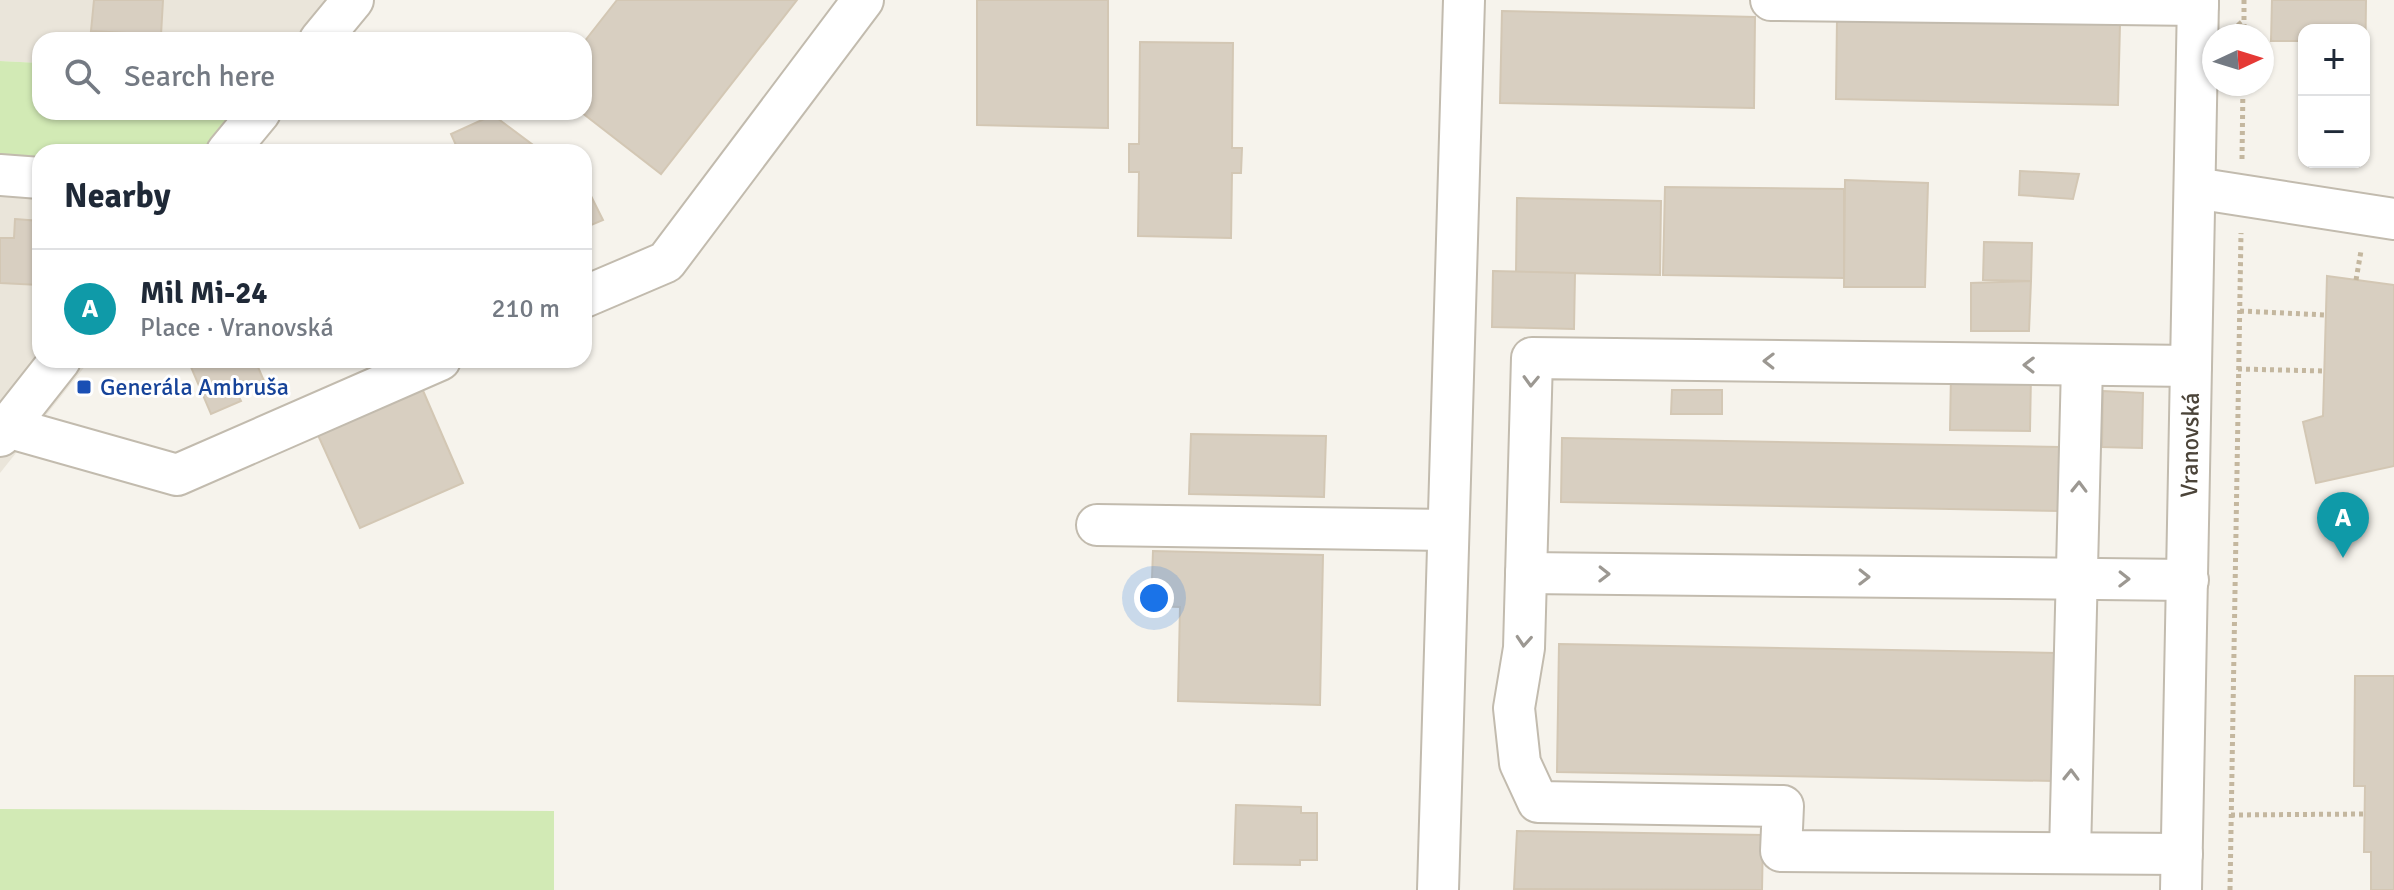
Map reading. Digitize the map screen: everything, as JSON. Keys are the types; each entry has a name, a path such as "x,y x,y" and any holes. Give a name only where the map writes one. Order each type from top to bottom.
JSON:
{"street":[{"path":"327,32 353,0"},
{"path":"592,294 666,262 863,0"},
{"path":"1438,890 1464,0"},
{"path":"1771,0 2198,3"},
{"name":"Vranovská","path":"2182,872 2198,3"},
{"path":"234,144 253,120"},
{"path":"0,175 32,177"},
{"path":"2195,188 2394,219"},
{"path":"2182,872 2070,853 1781,851 1783,806 1538,802 1520,763 1514,708 1524,648 1532,358 2191,366"},
{"path":"2070,853 2082,365"},
{"path":"54,368 4,432 177,475 422,368"},
{"path":"1097,525 1448,530"},
{"path":"1526,573 2188,580"}],"path":[{"path":"2244,0 2244,24"},
{"path":"2230,890 2243,96"},
{"path":"2240,311 2326,315"},
{"path":"2238,369 2324,371"},
{"path":"2231,815 2365,814"}],"shaded area":[{"path":"0,0 373,0 347,32 32,32 32,63 0,61"},
{"path":"0,157 32,160 32,368 84,368 0,473"}],"green space":[{"path":"0,61 32,63 32,120 277,120 258,144 32,144 32,160 0,157"},
{"path":"0,809 554,811 554,890 0,890"}],"building":[{"path":"94,0 163,0 161,32 91,31"},
{"path":"617,0 797,0 661,174 591,120 592,32"},
{"path":"977,0 1108,0 1108,128 977,125"},
{"path":"2272,0 2366,0 2366,24 2298,24 2298,41 2274,41 2274,24 2271,24"},
{"path":"1502,11 1755,17 1754,108 1500,103"},
{"path":"1837,19 2120,24 2118,105 1836,99"},
{"path":"1140,42 1233,43 1232,148 1242,148 1241,173 1232,173 1231,238 1138,236 1139,172 1129,172 1129,144 1139,144"},
{"path":"482,120 500,120 532,144 455,144 451,134"},
{"path":"2020,171 2079,174 2073,199 2019,195"},
{"path":"1845,180 1928,183 1925,287 1844,287"},
{"path":"1665,187 1844,189 1844,278 1663,275"},
{"path":"592,198 603,220 592,225"},
{"path":"1517,198 1661,201 1660,275 1516,272"},
{"path":"15,219 32,220 32,285 0,283 0,238 14,238"},
{"path":"1984,242 2032,243 2031,281 1983,280"},
{"path":"1493,271 1575,273 1574,329 1492,327"},
{"path":"2327,276 2394,285 2394,466 2316,483 2303,422 2323,416"},
{"path":"2031,281 2029,331 1971,331 1971,283"},
{"path":"191,368 258,368 264,381 237,393 241,401 211,414"},
{"path":"1951,374 2031,374 2030,431 1950,430"},
{"path":"421,386 463,483 360,528 317,433"},
{"path":"1672,390 1722,390 1722,414 1671,414"},
{"path":"2103,391 2143,393 2142,448 2102,447"},
{"path":"1191,434 1326,436 1324,497 1189,494"},
{"path":"1562,438 2060,447 2059,511 1561,502"},
{"path":"1153,551 1323,555 1320,705 1178,701 1180,607 1151,606"},
{"path":"1559,644 2056,653 2053,781 1557,772"},
{"path":"2355,676 2394,676 2394,890 2371,890 2371,852 2364,852 2365,786 2354,786"},
{"path":"1236,805 1301,807 1301,813 1317,813 1317,860 1300,860 1300,865 1234,864"},
{"path":"1517,831 1763,835 1762,890 1514,889"}],"place":[{"name":"Generála Ambruša","path":"84,387"},
{"name":"Mil Mi-24","path":"2343,558"}]}
